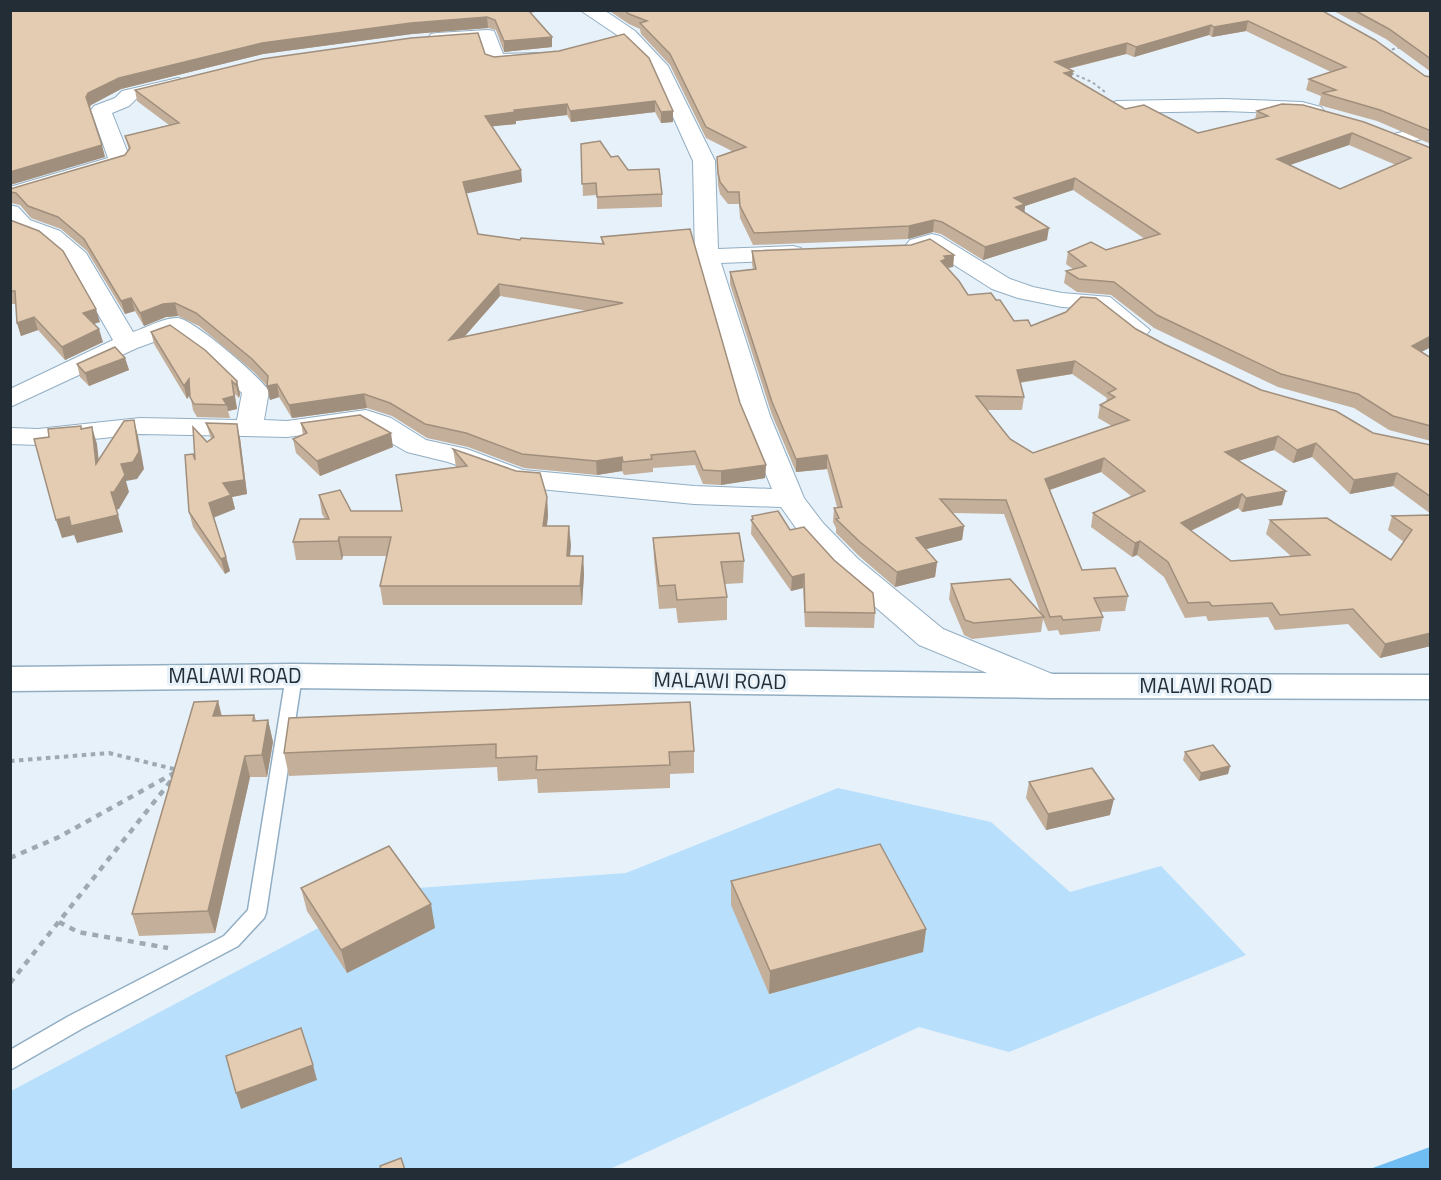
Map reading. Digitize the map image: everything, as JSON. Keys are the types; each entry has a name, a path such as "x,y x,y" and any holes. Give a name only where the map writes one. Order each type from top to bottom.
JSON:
{"main road":[{"name":"MALAWI ROAD","path":"10,679 294,676 1050,686 1431,687"}],"street":[{"path":"588,10 604,18 617,38 659,66 704,161 708,257 756,416 789,499 812,529 846,564 931,637 1050,686"},
{"path":"423,40 488,35 495,60 548,55"},
{"path":"10,194 120,161 101,110 122,102 129,95 198,80"},
{"path":"1117,107 1224,105 1302,108 1336,117"},
{"path":"1388,135 1428,140"},
{"path":"10,212 22,225 52,236 78,258 115,325 128,343"},
{"path":"898,248 910,248 932,241 1001,284 1027,293 1062,300 1101,302 1153,340"},
{"path":"708,257 814,252"},
{"path":"10,399 128,343 176,325 218,356 256,391 249,429"},
{"path":"11,436 38,437 140,426 287,429 366,418 381,424 417,446 457,455 519,478 694,495 789,499"}],"lane":[{"path":"10,1062 76,1022 231,941 257,913 294,676"}],"path":[{"path":"1386,51 1410,45"},
{"path":"1071,73 1104,90 1117,107"},
{"path":"10,760 54,759 108,753 179,770"},
{"path":"10,858 59,837 179,770"},
{"path":"10,983 179,770"},
{"path":"59,922 78,932 168,948 179,967"}],"shaded area":[{"path":"838,788 991,822 1070,892 1161,866 1246,955 1009,1052 919,1027 610,1169 11,1170 11,1091 390,890 626,873"}],"water":[{"path":"1430,1147 1430,1169 1370,1169"}],"building":[{"path":"10,10 528,10 552,37 504,41 495,20 487,17 411,23 262,43 119,78 88,93 86,97 102,145 10,172"},
{"path":"624,10 1321,10 1375,40 1425,76 1431,77 1431,131 1380,110 1322,93 1336,90 1309,79 1346,67 1248,21 1214,27 1211,25 1136,47 1127,43 1055,62 1073,71 1064,73 1125,109 1144,105 1198,133 1268,116 1257,111 1282,104 1303,105 1364,122 1431,148 1431,336 1412,346 1431,358 1431,426 1393,416 1358,394 1281,374 1157,315 1114,282 1079,279 1066,271 1086,266 1068,252 1091,242 1106,250 1160,234 1075,178 1014,198 1025,204 1016,207 1049,228 985,247 942,222 934,220 909,226 754,233 740,206 739,192 728,192 720,182 718,173 717,157 746,147 706,127 670,54 640,23 647,21","holes":["1352,133 1411,158 1340,189 1277,159"]},
{"path":"1354,10 1431,10 1431,59 1389,29"},
{"path":"478,33 485,54 494,57 559,51 624,34 649,58 673,111 661,112 655,101 570,111 567,104 485,116 521,170 463,182 478,234 520,240 521,238 604,244 601,237 690,229 740,403 766,465 721,471 703,470 695,451 651,455 652,459 623,462 622,457 596,461 522,454 466,433 425,424 390,403 364,394 289,405 277,384 267,386 268,376 252,359 196,313 175,303 163,304 140,313 131,298 121,301 84,239 58,217 28,206 16,193 10,192 10,189 125,155 130,148 125,136 179,123 135,90 262,59 411,38","holes":["499,284 623,303 449,340"]},
{"path":"600,141 611,157 618,156 628,170 659,169 662,194 597,197 596,183 582,184 581,144"},
{"path":"10,220 39,231 63,251 96,309 83,313 99,329 62,347 34,317 17,323 15,291 10,291"},
{"path":"930,239 954,255 944,256 946,259 941,261 968,295 991,293 996,300 1000,300 1014,321 1028,320 1031,326 1066,312 1081,297 1096,298 1136,329 1261,390 1336,411 1373,433 1431,445 1431,497 1397,473 1354,480 1316,443 1297,450 1278,436 1225,452 1286,491 1246,498 1242,494 1181,523 1231,561 1310,555 1270,520 1327,518 1391,560 1412,530 1392,516 1431,515 1431,633 1385,644 1353,609 1280,615 1272,603 1212,606 1209,602 1188,603 1168,562 1140,541 1135,543 1093,513 1145,491 1104,458 1045,479 1082,570 1115,568 1128,596 1094,598 1103,617 1063,620 1061,616 1050,617 1006,500 940,499 964,526 916,538 937,562 897,572 836,519 839,518 834,508 842,507 827,455 796,459 772,402 730,272 756,269 752,251 911,245","holes":["1075,361 1116,389 1108,393 1115,397 1100,405 1129,420 1033,453 1010,439 976,396 1024,397 1017,370"]},
{"path":"170,325 205,350 237,381 236,385 232,381 234,396 223,399 227,405 194,404 190,397 189,379 184,386 151,332"},
{"path":"115,347 125,358 85,373 77,364"},
{"path":"360,415 391,433 317,461 293,439 307,433 301,423"},
{"path":"134,420 139,452 133,462 121,464 125,475 114,492 111,492 118,515 71,526 69,517 56,520 34,439 49,437 48,429 92,427 96,464 124,421"},
{"path":"206,423 237,424 244,480 223,483 231,495 209,503 226,557 221,559 189,512 185,455 193,454 195,460 193,427 207,442 214,437"},
{"path":"453,449 516,471 540,473 547,497 543,526 569,526 567,556 583,556 580,586 380,586 391,537 339,537 338,541 293,542 300,519 329,519 319,495 340,490 351,511 402,511 396,475 467,466"},
{"path":"778,511 790,530 804,527 834,560 873,593 875,613 805,612 804,574 792,577 751,520 752,516"},
{"path":"739,533 744,561 721,562 727,597 677,600 675,585 659,586 653,538"},
{"path":"1010,579 1044,617 974,623 965,620 951,584"},
{"path":"218,701 213,716 254,715 253,721 268,720 262,755 245,756 208,911 132,914 194,702"},
{"path":"690,702 694,751 669,752 670,765 536,770 537,756 496,758 496,744 284,753 289,718"},
{"path":"1213,745 1230,766 1201,773 1185,752"},
{"path":"1092,768 1114,799 1048,814 1029,782"},
{"path":"880,844 926,929 770,971 731,881"},
{"path":"389,846 431,904 341,950 301,888"},
{"path":"301,1028 313,1065 236,1093 226,1056"},
{"path":"401,1158 405,1170 381,1170 380,1166"}]}
